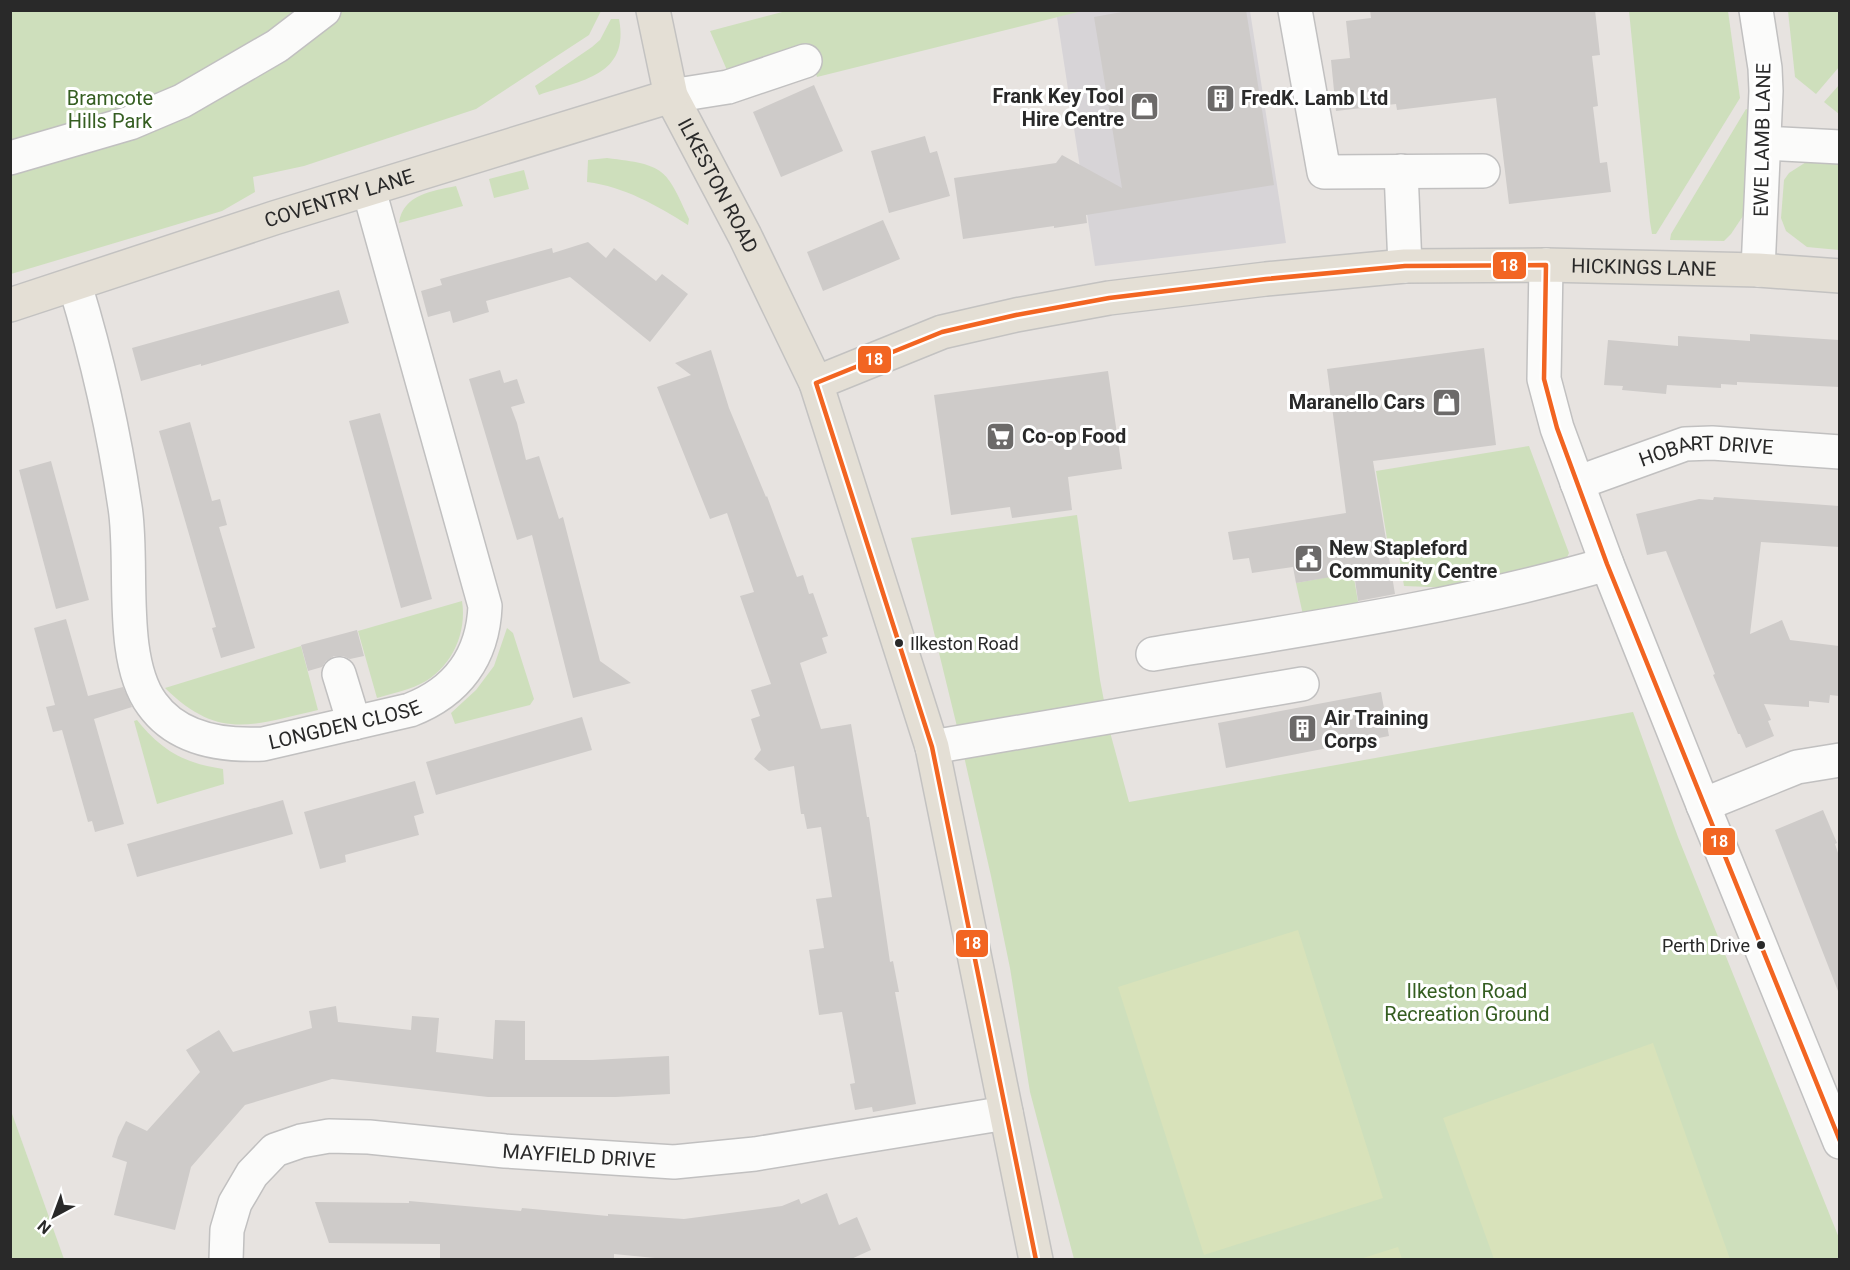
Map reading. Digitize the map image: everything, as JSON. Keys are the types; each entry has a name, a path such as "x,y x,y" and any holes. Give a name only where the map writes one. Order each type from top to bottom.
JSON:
{"main road":[{"name":"ILKESTON ROAD","path":"653,10 671,96 744,236 816,384 932,747 1036,1260"},
{"name":"COVENTRY LANE","path":"10,305 274,218 671,96"},
{"name":"HICKINGS LANE","path":"816,384 942,332 1016,315 1109,298 1266,279 1406,266 1546,265 1758,270 1839,276"}],"street":[{"path":"10,158 130,123 182,100 276,46 324,10"},
{"path":"1296,10 1324,172 1483,171"},
{"name":"EWE LAMB LANE","path":"1756,10 1765,68 1765,143 1758,270"},
{"path":"671,96 728,87 806,61"},
{"path":"1765,143 1839,147"},
{"path":"1401,171 1406,266"},
{"name":"LONGDEN CLOSE","path":"75,285 90,334 117,456 126,509 130,623 134,657 139,678 152,704 169,722 190,734 208,741 228,744 262,744 410,710 439,697 467,669 482,636 483,596 369,189"},
{"path":"1546,265 1544,379 1557,428 1607,564 1839,1142"},
{"name":"HOBART DRIVE","path":"1578,483 1685,444 1712,443 1839,452"},
{"path":"1153,654 1403,613 1565,576 1607,564"},
{"path":"339,674 354,723"},
{"path":"932,747 1302,684"},
{"path":"1703,805 1797,767 1839,760"},
{"name":"MAYFIELD DRIVE","path":"226,1260 227,1230 235,1203 252,1174 275,1150 301,1141 329,1136 369,1137 505,1151 674,1162 755,1154 1006,1113"}],"shaded area":[{"path":"1082,10 1250,11 1286,243 1095,266 1057,17"}],"green space":[{"path":"790,10 1082,11 817,77 815,71 739,98 710,31"},
{"path":"1838,10 1839,67 1816,94 1795,77 1788,11"},
{"name":"Bramcote Hills Park","path":"10,11 601,11 589,35 476,109 304,166 253,177 255,192 222,211 11,274"},
{"path":"1629,11 1728,11 1740,98 1656,234 1652,234 1650,222"},
{"path":"611,19 619,19 620,38 617,53 610,64 599,73 586,79 539,95 535,86 600,40"},
{"path":"1839,85 1839,114 1824,102"},
{"path":"1746,109 1749,110 1743,216 1724,241 1670,240 1671,234"},
{"path":"1814,157 1839,159 1839,250 1807,247 1786,231 1781,218 1784,180 1789,173"},
{"path":"607,158 641,163 661,172 675,189 689,219 688,225 652,204 627,193 587,182 588,160"},
{"path":"524,170 529,189 494,198 489,179"},
{"path":"456,186 463,206 399,223 406,206 420,195"},
{"path":"1529,446 1569,553 1562,568 1455,588 1404,586 1398,550 1389,551 1376,471"},
{"name":"Ilkeston Road Recreation Ground","path":"1077,515 1100,680 1110,732 1129,802 1633,712 1678,837 1839,1238 1839,1259 1074,1259 1030,1092 1010,968 991,876 911,538"},
{"path":"1351,560 1359,608 1303,615 1296,583 1323,578 1322,565"},
{"path":"462,601 460,635 444,666 420,684 377,698 358,631"},
{"path":"507,628 513,633 534,699 530,705 455,724 451,713 476,690 494,666"},
{"path":"301,646 318,710 255,724 220,722 202,716 184,705 165,688"},
{"path":"137,720 156,740 175,754 197,763 223,769 224,784 157,804 134,721"},
{"path":"1298,930 1383,1198 1204,1255 1118,987"},
{"path":"1653,1043 1730,1259 1494,1259 1443,1118"},
{"path":"10,1108 64,1259 11,1259"},
{"path":"1398,1247 1402,1259 1360,1259"}],"building":[{"path":"1133,10 1246,10 1274,185 1086,215 1087,223 963,239 954,178 1056,163 1062,155 1122,188 1094,17"},
{"path":"1370,10 1595,10 1600,55 1592,56 1598,106 1593,107 1600,163 1607,162 1611,192 1509,204 1496,98 1397,110 1396,104 1336,111 1331,60 1350,58 1346,21 1371,18"},
{"path":"814,85 843,151 781,177 753,112"},
{"path":"925,136 930,153 937,151 950,196 889,213 871,151"},
{"path":"883,220 900,259 823,291 807,252"},
{"path":"588,242 606,258 614,248 656,281 662,274 688,294 650,342 570,277 486,301 489,312 453,323 450,311 428,317 421,291 442,285 440,279 552,248 553,253"},
{"path":"339,290 349,323 141,381 132,348"},
{"path":"1750,334 1839,340 1839,387 1737,382 1737,385 1721,384 1721,388 1667,385 1666,394 1622,390 1623,386 1604,385 1608,340 1678,346 1678,336 1750,341"},
{"path":"1484,348 1496,445 1373,461 1395,594 1358,601 1354,573 1296,583 1293,567 1252,573 1249,558 1233,560 1228,532 1346,513 1327,369"},
{"path":"711,350 729,408 767,496 797,577 803,575 809,594 813,593 828,636 822,638 827,653 800,663 821,729 851,724 867,817 869,817 890,962 893,961 899,992 895,992 916,1104 873,1112 872,1107 855,1110 850,1084 855,1083 842,1012 819,1015 809,950 824,948 816,899 832,897 821,827 807,829 804,814 801,814 794,766 769,771 754,759 761,750 751,719 760,716 751,690 771,684 740,596 754,592 727,513 710,519 657,387 691,375 675,363"},
{"path":"500,370 504,383 517,379 525,403 511,407 526,460 539,456 559,519 563,517 600,661 631,683 573,698 532,535 517,540 469,379"},
{"name":"Co-op Food","path":"1108,371 1122,469 1068,477 1072,510 1012,518 1010,507 951,515 934,395"},
{"path":"380,413 432,599 401,608 349,421"},
{"path":"190,422 212,501 220,499 227,525 219,527 255,648 221,658 212,628 216,627 159,431"},
{"path":"51,461 89,600 56,609 19,470"},
{"path":"1714,497 1839,506 1839,547 1761,542 1750,634 1782,620 1790,640 1839,646 1839,696 1830,695 1829,703 1809,701 1809,707 1764,704 1771,720 1768,721 1774,736 1746,748 1713,675 1715,674 1666,551 1647,555 1636,514 1699,499 1713,500"},
{"path":"66,619 88,696 123,687 132,707 94,719 124,824 95,832 92,821 88,822 62,730 53,732 46,707 55,705 34,628"},
{"path":"357,630 364,656 350,659 334,656 322,667 308,671 301,645"},
{"name":"Air Training Corps","path":"1381,692 1389,736 1226,768 1218,723"},
{"path":"582,717 592,750 436,795 426,762"},
{"path":"415,781 424,813 414,816 419,835 345,855 346,862 320,869 304,812"},
{"path":"283,800 293,834 137,877 127,844"},
{"path":"1823,810 1837,843 1835,844 1839,856 1838,991 1775,830"},
{"path":"336,1006 338,1022 411,1030 412,1016 439,1018 436,1052 493,1059 495,1020 525,1021 525,1060 593,1060 669,1056 670,1094 616,1097 488,1097 332,1079 245,1105 191,1167 175,1230 114,1215 127,1162 112,1157 118,1137 126,1121 147,1131 200,1072 186,1050 219,1030 233,1052 312,1028 309,1011"},
{"path":"827,1193 839,1225 857,1217 871,1250 849,1260 675,1260 614,1254 614,1260 440,1260 440,1244 329,1243 315,1202 409,1203 409,1201 521,1211 522,1208 608,1216 608,1214 684,1219 782,1206 799,1199 801,1204"}],"transit line":[{"name":"18","path":"1036,1260 932,747 816,383 942,332 1016,315 1109,298 1266,279 1405,266 1546,265 1544,379 1557,428 1607,564 1840,1141"}],"place":[{"name":"FredK. Lamb Ltd","path":"1220,98"},
{"name":"Frank Key Tool Hire Centre","path":"1145,107"},
{"name":"Maranello Cars","path":"1446,402"},
{"name":"Co-op Food","path":"1001,436"},
{"name":"New Stapleford Community Centre","path":"1308,559"},
{"name":"Ilkeston Road","path":"899,643"},
{"name":"Air Training Corps","path":"1303,729"},
{"name":"Perth Drive","path":"1761,945"}]}
